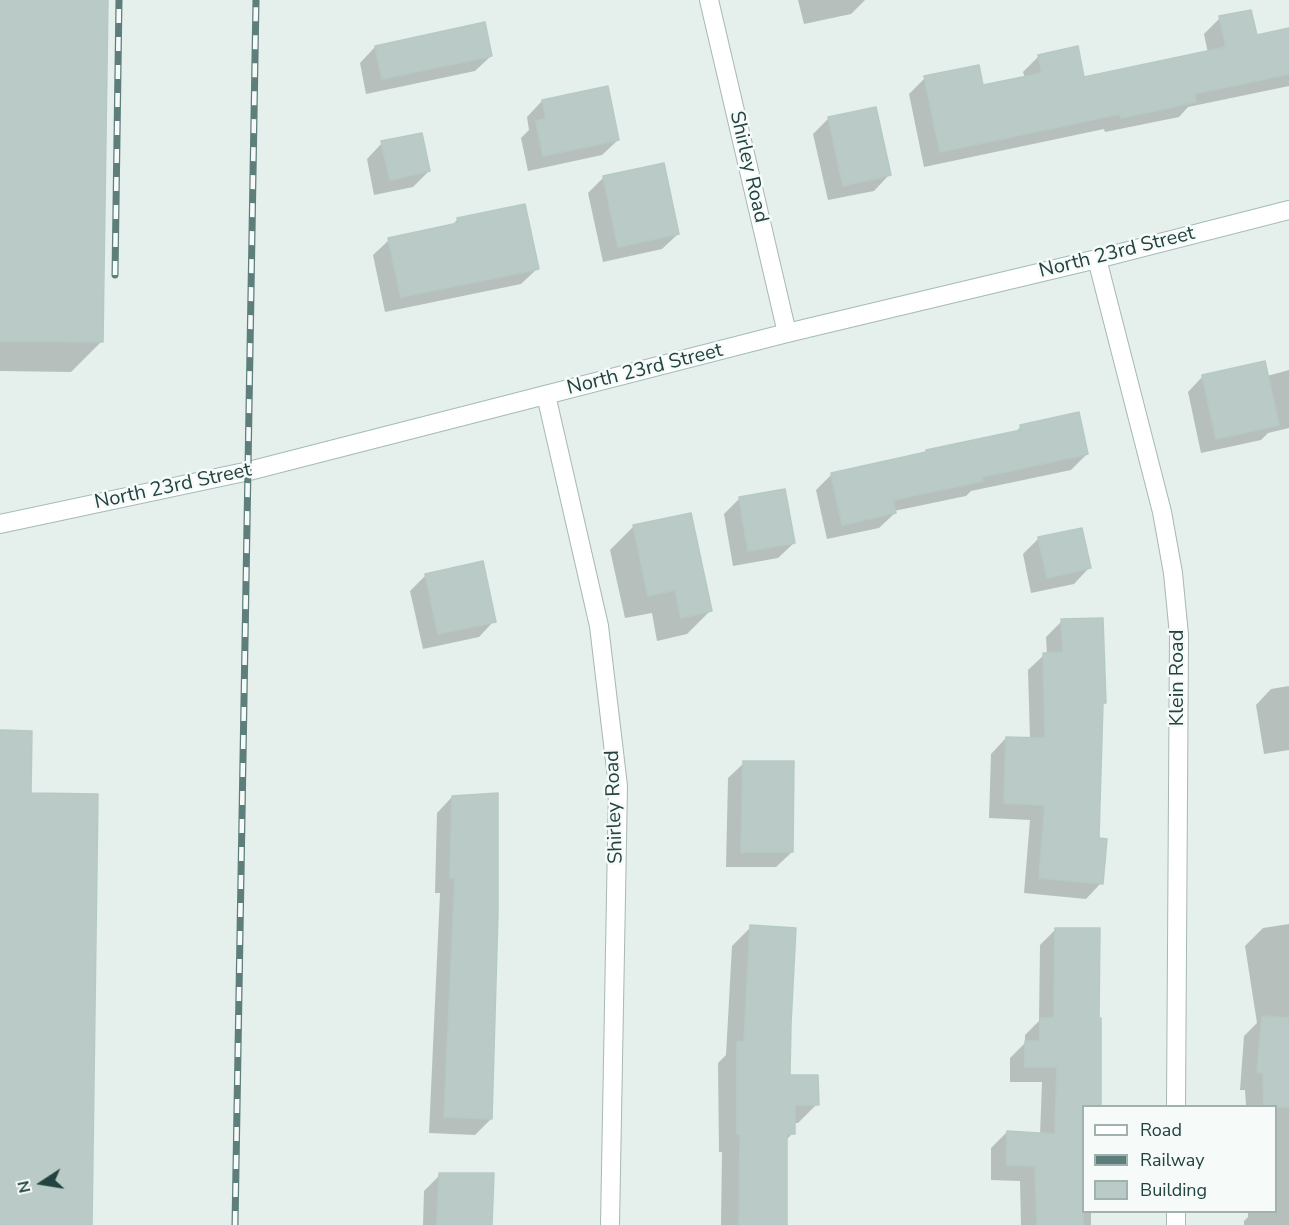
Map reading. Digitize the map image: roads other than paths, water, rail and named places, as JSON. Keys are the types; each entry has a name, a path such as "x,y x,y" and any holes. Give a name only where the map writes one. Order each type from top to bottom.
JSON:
{"street":[{"name":"Shirley Road","path":"708,0 787,333"},
{"name":"North 23rd Street","path":"0,524 249,471 787,333 1097,259 1289,210"},
{"name":"Klein Road","path":"1097,259 1162,512 1173,573 1179,635 1176,1105"},
{"name":"Shirley Road","path":"546,395 599,626 618,786 610,1225"}],"railway":[{"path":"115,275 119,0"},
{"path":"235,1225 256,0"}]}
